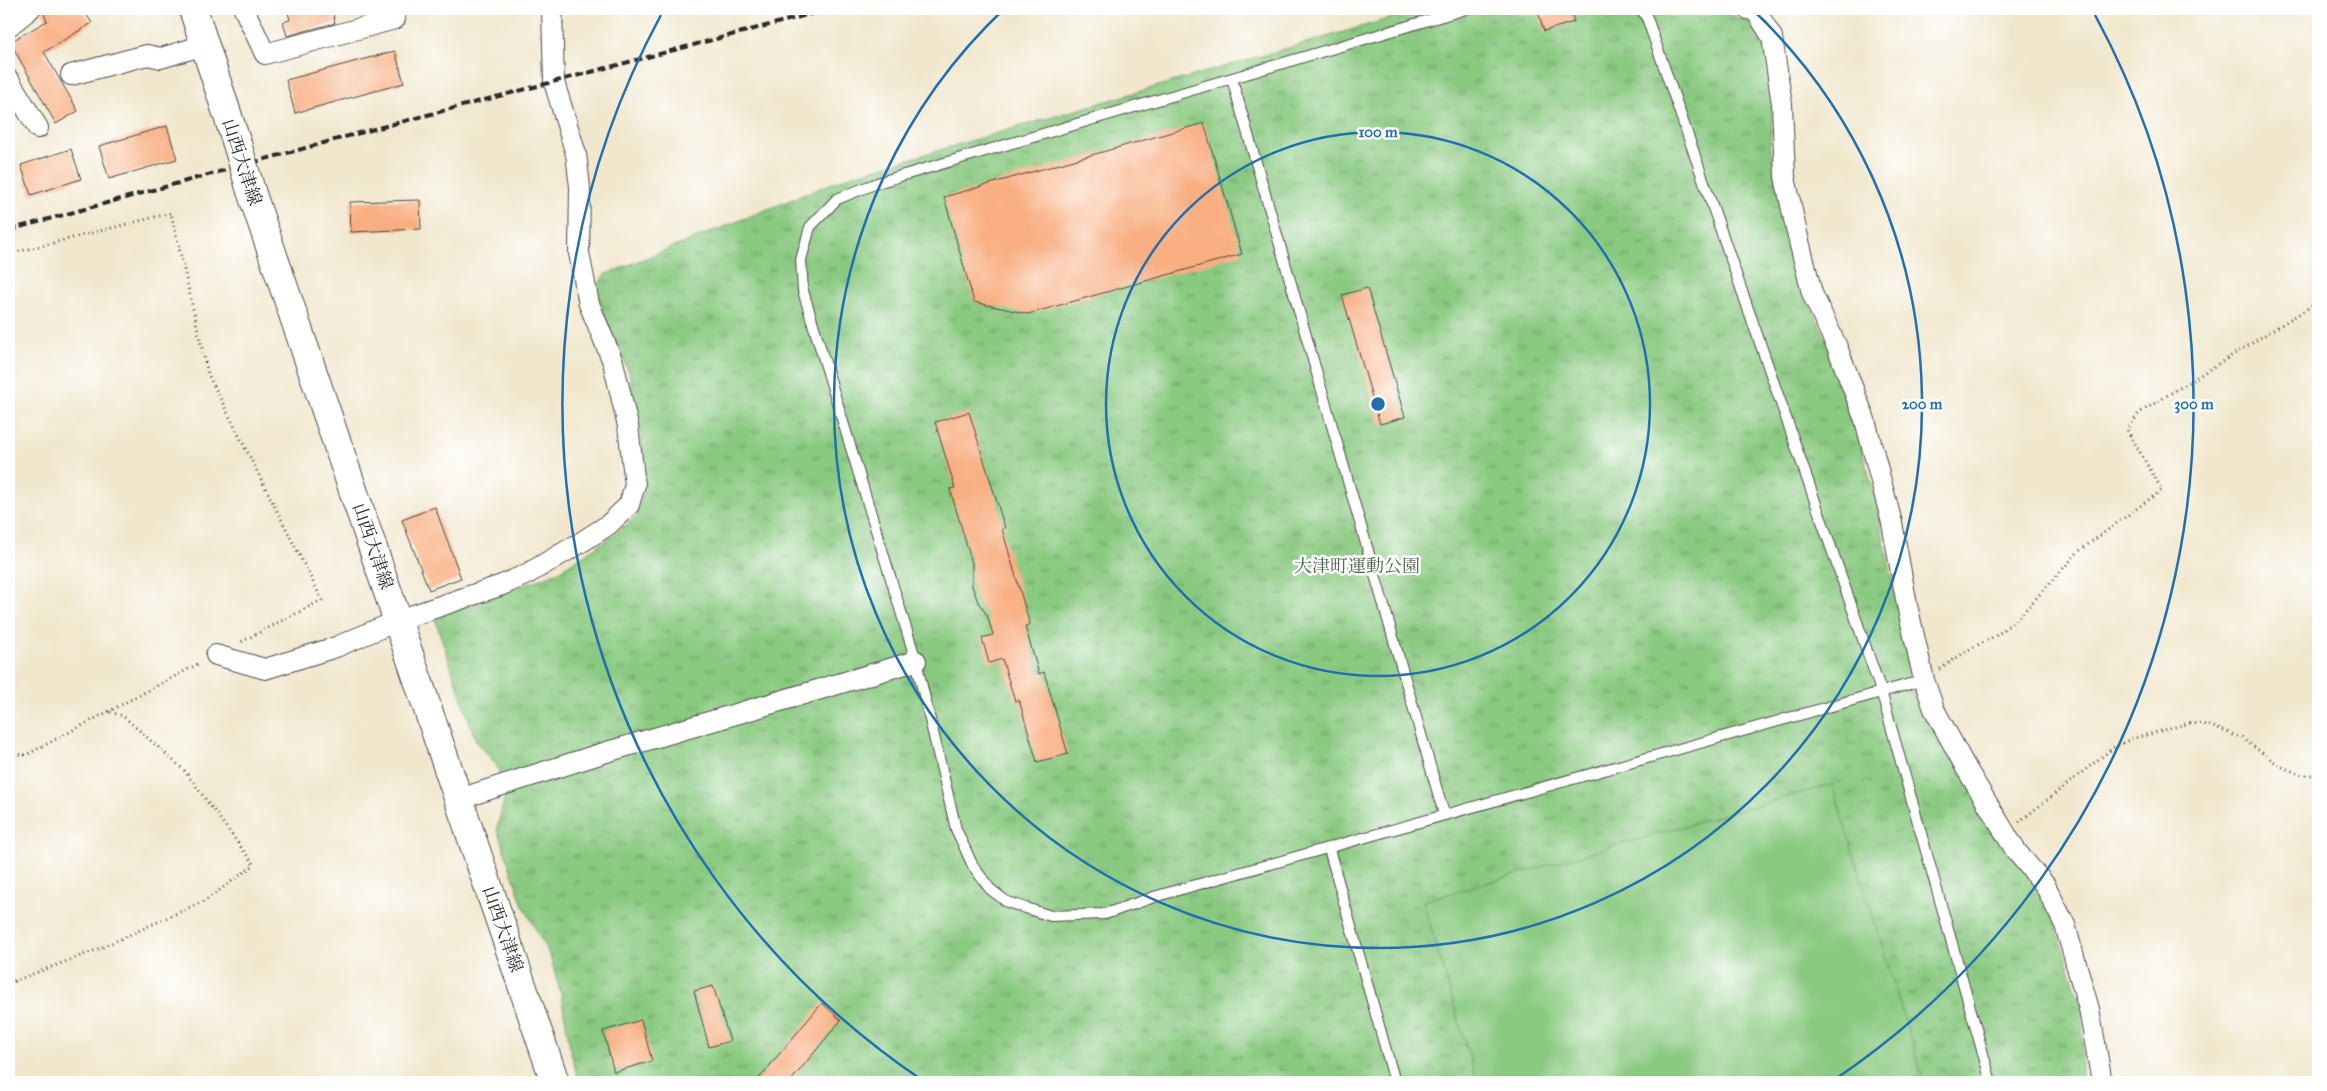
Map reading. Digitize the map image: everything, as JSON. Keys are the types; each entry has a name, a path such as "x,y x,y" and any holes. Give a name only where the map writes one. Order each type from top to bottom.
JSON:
{"main road":[{"name":"山西大津線","path":"193,9 251,191 554,1082"}],"street":[{"path":"244,9 265,54 395,19"},
{"path":"216,655 265,668 336,647 398,620 502,585 551,561 608,525 630,505 635,485 628,426 613,362 589,304 579,253 580,187 576,154 554,82 552,9"},
{"path":"1748,9 1756,11 1772,37 1782,104 1785,177 1796,229 1812,293 1837,347 1865,420 1892,523 1907,605 1924,680 1934,709 2005,834 2016,851 2045,885 2065,925 2089,1009 2102,1082"},
{"path":"71,75 147,55 161,58 204,45"},
{"path":"9,80 38,128"},
{"path":"459,799 600,754 916,661"}],"lane":[{"path":"1466,9 876,183 837,199 810,227 801,260 803,291 916,661 956,829 973,866 990,889 1007,902 1051,916 1106,914 1156,896 1924,680"},
{"path":"1640,9 1646,15 1881,691 1991,1082"},
{"path":"1232,79 1444,814"},
{"path":"1328,849 1395,1082"}],"path":[{"path":"9,254 172,213 208,374 322,600 108,710 26,755 9,753"},
{"path":"1924,680 1968,650 1997,635 2020,616 2079,551 2162,490 2127,430 2139,413 2318,302"},
{"path":"9,983 96,950 206,900 254,866 184,770 123,716 108,710"},
{"path":"2005,834 2113,748 2131,739 2190,723 2208,724 2242,738 2280,766 2302,775 2318,775"}],"green space":[{"name":"大津町運動公園","path":"1422,9 1715,9 1754,24 1770,58 1773,109 1770,144 1799,279 1837,363 1873,489 1908,652 2047,900 2083,1010 2082,1072 2079,1082 579,1082 571,1053 561,994 550,956 522,903 497,829 505,795 496,764 476,741 435,619 556,573 611,537 637,516 645,486 641,437 629,372 607,324 596,289 604,275 850,176"},
{"path":"1832,784 1922,1076 1899,1082 1477,1082 1423,901"}],"building":[{"path":"42,9 83,9 92,23 44,52 78,111 56,124 10,42 47,21"},
{"path":"287,9 332,9 335,23 287,36 283,22 290,20"},
{"path":"1537,9 1570,9 1574,22 1544,31"},
{"path":"395,51 404,83 295,113 286,80"},
{"path":"1204,123 1242,254 1028,314 974,302 944,197"},
{"path":"167,126 177,159 109,179 99,146"},
{"path":"71,149 81,179 31,195 21,165"},
{"path":"420,200 421,229 351,232 350,202"},
{"path":"1367,288 1405,417 1380,424 1342,295"},
{"path":"969,412 1005,528 1002,529 1030,625 1025,626 1039,674 1044,672 1068,754 1037,762 1019,700 1015,701 1002,659 989,663 982,638 993,635 987,615 978,602 972,586 972,563 950,489 955,488 935,422"},
{"path":"435,507 461,578 429,590 402,520"},
{"path":"713,986 730,1041 709,1047 694,991"},
{"path":"822,1003 841,1020 790,1082 756,1082"},
{"path":"641,1020 652,1061 614,1072 603,1031"}],"railway":[{"path":"9,230 363,132 830,9"}]}
